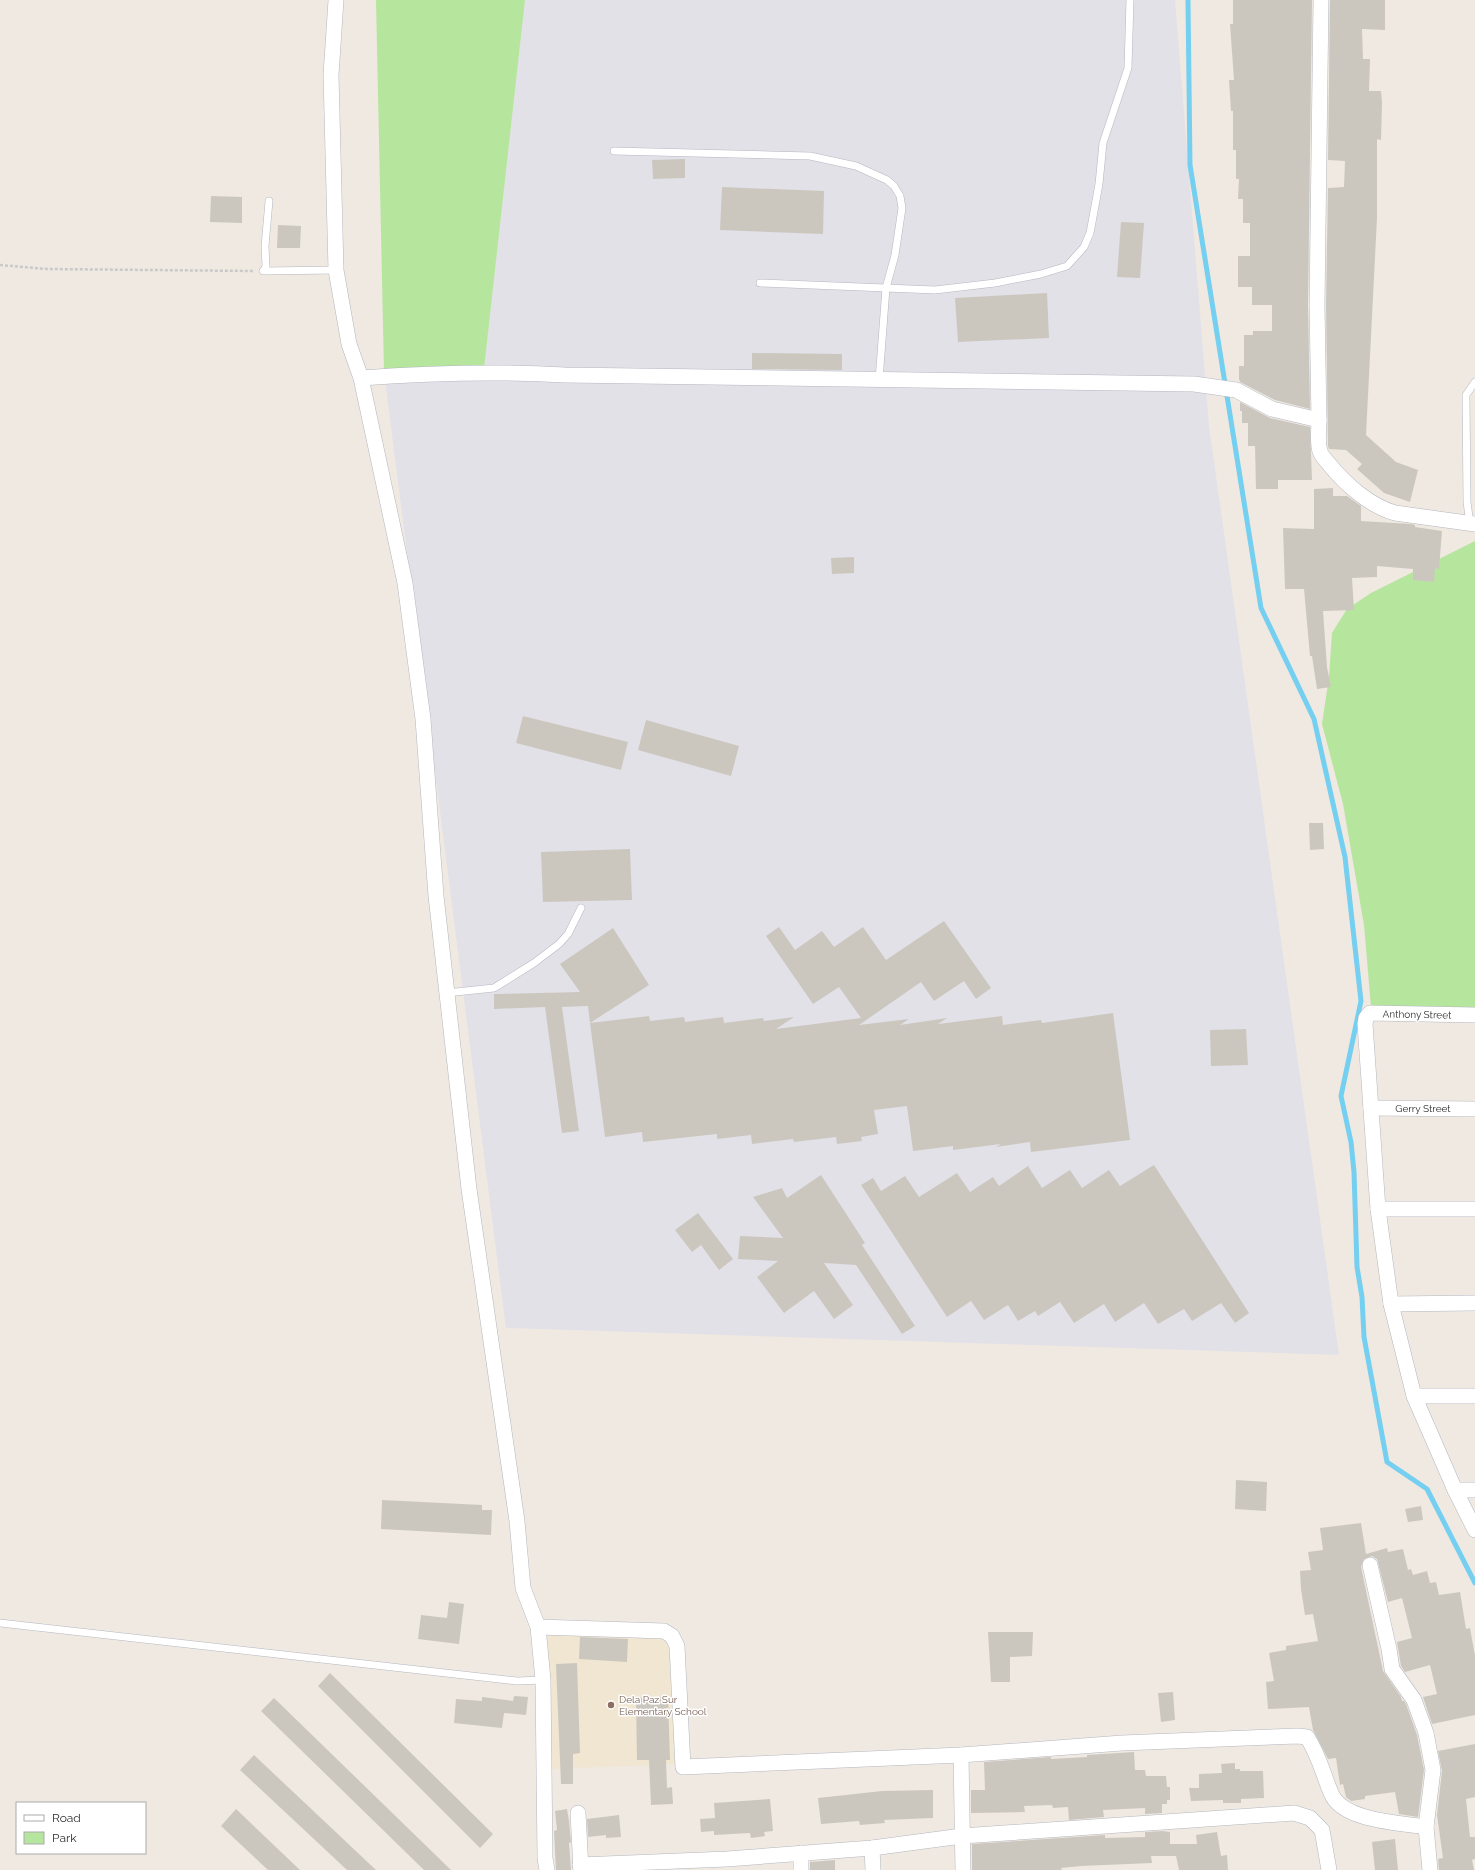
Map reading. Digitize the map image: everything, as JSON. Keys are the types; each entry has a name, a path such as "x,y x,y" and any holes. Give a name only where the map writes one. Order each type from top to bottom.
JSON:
{"street":[{"path":"336,0 331,75 336,270 349,344 361,378 405,583 423,719 436,896 469,1189 517,1521 523,1588 538,1627 543,1680 545,1858 547,1870"},
{"path":"1321,0 1317,305 1318,420 1320,451 1342,480 1351,488 1384,510 1395,513 1472,524"},
{"path":"361,378 428,373 506,372 572,375 1194,384 1236,390 1272,408 1318,420"},
{"name":"Anthony Street","path":"1371,1108 1365,1024 1366,1018 1370,1014 1475,1015"},
{"path":"1371,1108 1378,1209 1391,1304 1414,1396 1455,1490 1475,1530"},
{"name":"Gerry Street","path":"1371,1108 1475,1109"},
{"path":"1378,1209 1475,1208"},
{"path":"1391,1304 1475,1303"},
{"path":"1414,1396 1475,1396"},
{"path":"1455,1490 1475,1490"},
{"path":"1370,1564 1392,1669 1414,1700 1426,1733 1433,1770 1426,1827 1430,1870"},
{"path":"538,1627 664,1631 672,1636 677,1646 683,1767 961,1755 1122,1743 1307,1737 1316,1751 1332,1795 1345,1809 1363,1817 1426,1827"},
{"path":"961,1755 963,1870"},
{"path":"578,1813 581,1867 728,1865 801,1853 872,1848 962,1836 1294,1814 1310,1818 1322,1830 1329,1870"},
{"path":"872,1848 873,1870"},
{"path":"801,1853 801,1870"}],"lane":[{"path":"760,283 935,290 995,283 1041,274 1067,266 1084,247 1090,233 1099,184 1104,144 1128,68 1130,0"},
{"path":"614,151 810,156 856,166 887,180 894,186 900,196 902,208 895,255 886,288 878,380"},
{"path":"263,271 266,267 265,246 269,201"},
{"path":"263,271 336,270"},
{"path":"1472,524 1467,502 1466,395 1475,382"},
{"path":"446,993 494,988 534,963 559,944 568,934 581,908"},
{"path":"0,1623 502,1680 543,1680"}],"path":[{"path":"0,266 55,269 263,271"}],"shaded area":[{"path":"525,0 1175,0 1209,426 1339,1355 506,1328 384,372 484,369"},
{"name":"Dela Paz Sur Elementary School","path":"547,1631 661,1636 671,1646 676,1764 550,1769"}],"green space":[{"path":"376,0 525,0 484,369 384,372"},
{"path":"1475,541 1475,1009 1371,1007 1364,925 1343,804 1322,724 1329,677 1332,633 1347,609 1371,593"}],"building":[{"path":"1233,0 1312,0 1308,305 1310,409 1275,400 1240,382 1239,379 1239,366 1244,366 1244,335 1253,335 1253,331 1272,331 1272,305 1252,305 1252,287 1238,287 1238,256 1250,256 1250,223 1243,223 1243,199 1238,199 1239,179 1236,179 1236,150 1233,150 1233,111 1231,111 1229,80 1234,80 1230,24 1233,24"},
{"path":"1330,0 1385,0 1385,30 1362,29 1363,59 1370,59 1369,91 1381,91 1382,103 1381,140 1377,139 1377,218 1366,435 1396,462 1418,470 1410,502 1384,493 1357,469 1362,464 1346,450 1329,449 1328,446 1326,305 1328,188 1344,187 1345,161 1328,160"},
{"path":"685,159 685,178 653,179 652,160"},
{"path":"722,187 824,191 823,234 720,230"},
{"path":"211,196 242,197 242,223 210,222"},
{"path":"1121,222 1144,223 1140,278 1117,277"},
{"path":"278,225 301,226 300,248 277,248"},
{"path":"1047,293 1049,338 958,342 955,298"},
{"path":"752,353 842,354 842,370 752,369"},
{"path":"1240,402 1270,418 1310,427 1312,480 1278,480 1278,489 1256,489 1255,446 1248,446 1248,423 1242,423"},
{"path":"1333,488 1333,496 1347,496 1361,506 1361,521 1411,524 1415,525 1415,527 1442,531 1439,569 1435,568 1434,582 1413,580 1413,569 1377,566 1377,577 1352,578 1354,610 1323,611 1327,667 1331,687 1317,689 1312,656 1310,656 1304,589 1285,589 1283,528 1314,529 1314,489"},
{"path":"854,557 854,573 832,574 831,558"},
{"path":"523,716 628,742 621,770 516,743"},
{"path":"646,720 739,746 731,776 638,750"},
{"path":"1309,823 1323,823 1324,849 1310,850"},
{"path":"630,849 632,900 543,902 541,852"},
{"path":"944,921 991,988 976,999 964,981 934,1001 921,982 859,1025 909,1019 900,1025 947,1018 938,1024 1002,1016 1003,1025 1041,1020 1042,1023 1113,1013 1130,1140 1031,1152 1030,1142 996,1147 1001,1144 953,1150 953,1146 913,1151 907,1106 874,1110 878,1134 861,1137 862,1141 837,1144 836,1137 794,1142 793,1139 752,1144 751,1135 717,1139 717,1134 643,1142 642,1132 605,1137 590,1023 649,1016 650,1021 684,1017 685,1022 723,1017 724,1023 763,1018 764,1021 794,1017 776,1029 861,1018 839,987 813,1004 766,936 779,927 795,950 822,931 834,947 863,927 886,960"},
{"path":"613,928 649,985 590,1023 588,1006 562,1007 579,1131 562,1133 545,1007 494,1009 494,994 580,992 560,964"},
{"path":"1246,1029 1248,1065 1211,1066 1210,1030"},
{"path":"1154,1165 1249,1313 1235,1323 1221,1303 1192,1321 1184,1309 1158,1324 1144,1303 1115,1322 1104,1304 1074,1323 1060,1302 1038,1316 1035,1311 1018,1321 1008,1305 984,1320 971,1301 947,1317 861,1185 873,1178 881,1191 905,1176 919,1197 957,1173 970,1192 993,1177 999,1186 1028,1166 1042,1188 1070,1170 1082,1188 1109,1170 1120,1186"},
{"path":"821,1175 865,1243 862,1245 915,1326 902,1334 856,1265 824,1263 853,1305 834,1319 814,1291 784,1313 757,1277 778,1261 738,1259 740,1236 783,1238 753,1197 782,1188 787,1198"},
{"path":"698,1213 733,1259 719,1270 701,1245 692,1252 675,1230"},
{"path":"1236,1480 1267,1482 1266,1511 1235,1509"},
{"path":"382,1500 482,1505 482,1510 492,1510 491,1535 381,1529"},
{"path":"1421,1506 1423,1520 1408,1522 1405,1509"},
{"path":"1361,1523 1366,1554 1387,1548 1388,1552 1403,1549 1408,1570 1411,1569 1413,1575 1427,1571 1430,1583 1436,1582 1439,1595 1460,1592 1466,1629 1470,1628 1475,1656 1475,1715 1432,1724 1423,1697 1437,1694 1430,1665 1405,1672 1401,1666 1397,1642 1412,1638 1402,1598 1388,1602 1377,1559 1372,1556 1364,1559 1361,1567 1383,1671 1401,1697 1402,1701 1406,1704 1417,1735 1424,1770 1418,1817 1399,1814 1395,1792 1365,1796 1365,1799 1351,1801 1346,1797 1343,1784 1340,1785 1336,1758 1328,1759 1313,1730 1309,1707 1268,1709 1266,1682 1274,1681 1269,1653 1286,1650 1286,1646 1318,1641 1313,1614 1305,1615 1300,1571 1311,1570 1308,1552 1323,1550 1320,1528"},
{"path":"449,1602 464,1604 459,1644 418,1639 421,1615 447,1618"},
{"path":"988,1632 1033,1632 1032,1656 1010,1657 1010,1682 991,1682"},
{"path":"580,1637 628,1639 627,1662 579,1659"},
{"path":"577,1663 580,1753 573,1754 573,1784 561,1784 556,1664"},
{"path":"330,1673 493,1834 480,1848 318,1686"},
{"path":"1173,1692 1175,1720 1161,1722 1158,1693"},
{"path":"514,1696 528,1697 526,1715 504,1713 502,1728 454,1723 456,1699 482,1701 482,1697 513,1701"},
{"path":"668,1697 670,1760 666,1760 667,1788 672,1787 673,1804 651,1805 649,1760 637,1760 636,1698"},
{"path":"274,1698 451,1870 424,1870 261,1711"},
{"path":"1475,1744 1475,1797 1466,1799 1470,1837 1475,1837 1475,1859 1472,1860 1474,1870 1439,1870 1438,1859 1443,1858 1437,1815 1442,1771 1438,1751"},
{"path":"1134,1752 1135,1770 1145,1770 1146,1776 1166,1776 1167,1787 1170,1787 1170,1800 1167,1800 1167,1804 1162,1804 1162,1813 1145,1814 1145,1808 1103,1810 1104,1817 1069,1820 1068,1807 1053,1808 1052,1805 1024,1806 1025,1812 971,1813 971,1790 985,1790 984,1762 1051,1757 1051,1759 1087,1757 1087,1755"},
{"path":"254,1755 376,1870 347,1870 240,1770"},
{"path":"1235,1763 1235,1769 1240,1769 1240,1771 1263,1771 1264,1798 1241,1799 1241,1803 1223,1803 1223,1800 1191,1801 1189,1788 1199,1788 1199,1774 1222,1773 1221,1764"},
{"path":"933,1790 933,1818 884,1820 885,1823 860,1825 859,1821 821,1824 818,1798 882,1791"},
{"path":"770,1799 773,1831 764,1832 765,1836 751,1838 750,1833 714,1835 714,1831 701,1832 700,1819 715,1818 714,1803"},
{"path":"236,1809 300,1870 268,1870 221,1826"},
{"path":"567,1809 571,1842 569,1843 571,1870 556,1870 554,1831 557,1830 555,1811"},
{"path":"619,1815 621,1837 606,1838 606,1835 588,1837 587,1819"},
{"path":"1145,1832 1170,1832 1170,1844 1197,1844 1196,1835 1217,1832 1221,1856 1227,1855 1228,1870 1179,1870 1176,1856 1151,1856 1152,1863 1081,1866 1061,1868 1062,1870 972,1870 972,1844 1105,1835 1105,1838 1145,1837"},
{"path":"1395,1839 1398,1870 1375,1870 1372,1842"},
{"path":"835,1860 835,1870 810,1870 810,1862"}],"waterway":[{"path":"1188,0 1190,165 1261,608 1314,719 1345,857 1361,1001 1341,1096 1351,1142 1354,1172 1357,1267 1362,1297 1364,1337 1387,1462 1427,1489 1475,1583"}],"place":[{"name":"Dela Paz Sur Elementary School","path":"611,1705"}]}
